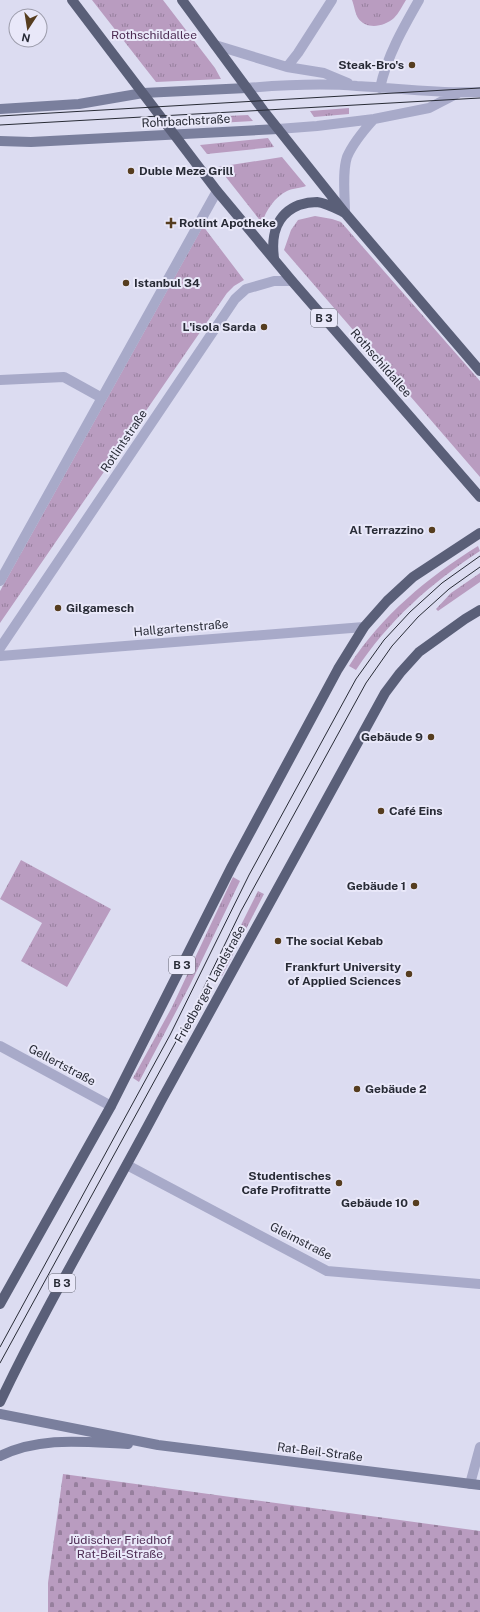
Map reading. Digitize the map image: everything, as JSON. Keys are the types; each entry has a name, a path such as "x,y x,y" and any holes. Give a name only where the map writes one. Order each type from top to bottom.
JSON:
{"main road":[{"name":"Rothschildallee","path":"72,0 217,191 292,280 480,496"},
{"path":"182,0 278,129 345,213 375,250 480,370"},
{"name":"Rohrbachstraße","path":"0,109 79,104 143,93 247,88"},
{"name":"Rohrbachstraße","path":"0,142 175,136 278,129"},
{"path":"274,258 273,239 275,228 282,216 292,208 307,202 318,202 345,213"},
{"name":"B 3","path":"0,1304 111,1106 232,866 338,669 364,627 387,601 413,577 480,533"},
{"name":"Friedberger Landstraße","path":"0,1402 31,1338 385,693 400,673 420,652 465,619 480,610"},
{"path":"465,619 480,619"},
{"name":"Rat-Beil-Straße","path":"0,1414 158,1444 475,1484"},
{"name":"Rat-Beil-Straße","path":"0,1456 37,1443 158,1444"}],"street":[{"path":"287,67 298,54 332,0"},
{"path":"380,88 384,70 401,30 419,0"},
{"name":"Rohrbachstraße","path":"215,45 287,67 324,74 356,86"},
{"name":"Rohrbachstraße","path":"247,88 287,85 356,86 458,93 480,92"},
{"name":"Rohrbachstraße","path":"278,129 317,126 430,108 458,93"},
{"path":"345,213 345,168 347,157 361,132 374,118"},
{"path":"0,581 217,191"},
{"name":"Rotlintstraße","path":"0,648 235,299 246,289 274,281 292,280"},
{"path":"0,380 64,377 102,398"},
{"name":"Hallgartenstraße","path":"0,656 364,627"},
{"name":"Gellertstraße","path":"0,1046 111,1106"},
{"name":"Gleimstraße","path":"127,1165 327,1271 480,1284"},
{"path":"475,1484 480,1447"}],"green space":[{"name":"Rothschildallee","path":"92,0 163,0 215,68 221,79 156,82"},
{"path":"352,0 406,0 399,12 390,21 380,25 370,26 361,22 358,18"},
{"path":"349,108 349,114 314,117 310,111"},
{"path":"248,115 253,121 201,124 185,118"},
{"path":"268,138 274,147 207,154 200,145"},
{"path":"282,157 306,186 289,190 275,200 266,213 262,223 218,167"},
{"path":"315,216 341,222 480,381 480,477 284,250 291,230 298,220"},
{"path":"203,226 244,280 234,286 227,293 0,623 0,591"},
{"path":"478,546 480,551 444,576 396,619 356,670 349,666 376,630 407,599 441,571"},
{"path":"480,573 480,582 438,611 436,609 451,593"},
{"path":"21,860 111,909 67,987 21,961 42,923 0,899"},
{"path":"233,877 240,881 190,985 139,1082 133,1078 172,1007"},
{"path":"258,891 264,894 222,976 218,976 218,971"},
{"name":"Jüdischer Friedhof Rat-Beil-Straße","path":"63,1474 480,1531 480,1612 48,1612 48,1583"}],"tram line":[{"path":"0,116 480,88"},
{"path":"0,125 480,98"},
{"path":"0,1347 170,1035 249,875 356,679 384,640 410,612 442,583 480,556"},
{"path":"0,1363 190,1016 241,911 366,683 392,646 418,617 449,589 480,567"}],"place":[{"name":"Steak-Bro's","path":"412,65"},
{"name":"Duble Meze Grill","path":"131,171"},
{"name":"Rotlint Apotheke","path":"171,223"},
{"name":"Istanbul 34","path":"126,283"},
{"name":"L'isola Sarda","path":"264,327"},
{"name":"Al Terrazzino","path":"432,530"},
{"name":"Gilgamesch","path":"58,608"},
{"name":"Gebäude 9","path":"431,737"},
{"name":"Café Eins","path":"381,811"},
{"name":"Gebäude 1","path":"414,886"},
{"name":"The social Kebab","path":"278,941"},
{"name":"Frankfurt University of Applied Sciences","path":"409,974"},
{"name":"Gebäude 2","path":"357,1089"},
{"name":"Studentisches Cafe Profitratte","path":"339,1183"},
{"name":"Gebäude 10","path":"416,1203"}]}
